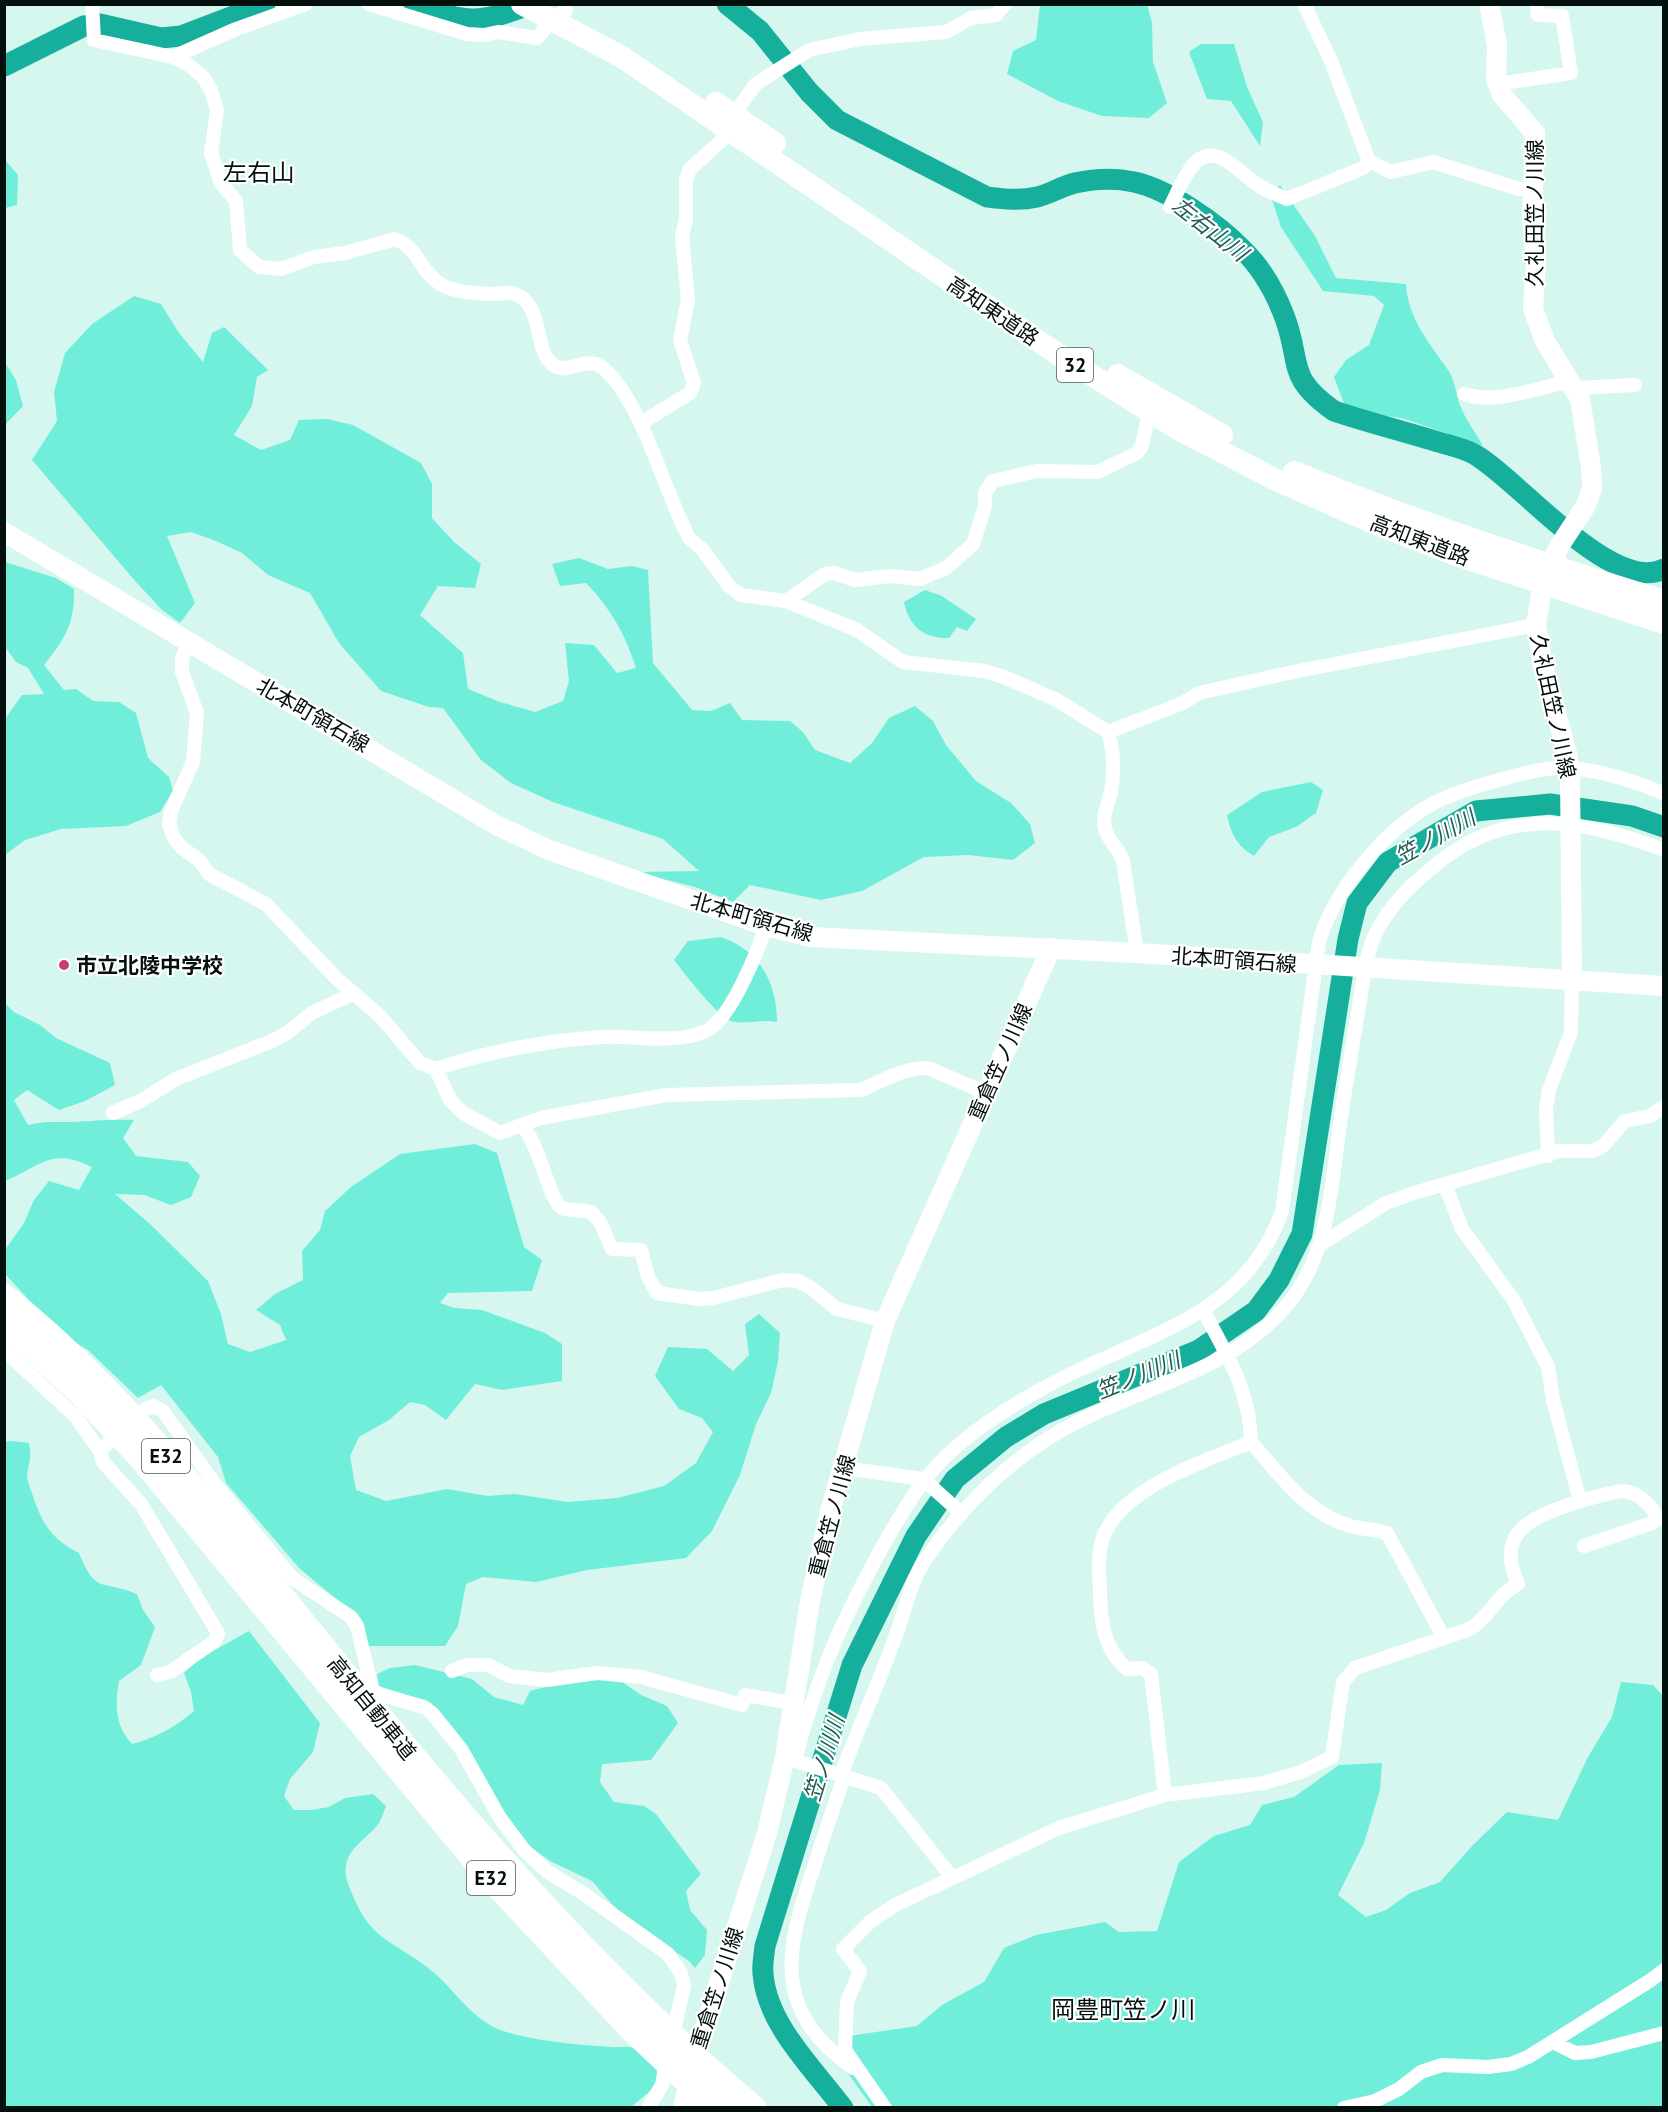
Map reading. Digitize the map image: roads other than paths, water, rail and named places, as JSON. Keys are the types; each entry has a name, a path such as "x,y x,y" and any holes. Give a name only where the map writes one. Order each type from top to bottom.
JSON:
{"highway":[{"name":"高知東道路","path":"548,9 731,123 1067,343 1181,413 1284,468 1664,623"},
{"name":"高知東道路","path":"731,123 1056,353 1149,412 1276,480 1383,527 1459,556 1664,601"},
{"name":"高知自動車道","path":"4,1297 94,1377 157,1444 304,1638 357,1719 486,1873 640,2020 753,2108"},
{"name":"高知自動車道","path":"4,1323 80,1392 386,1725 498,1857 572,1936 716,2108"}],"main road":[{"path":"1489,4 1497,45 1498,84"},
{"name":"久礼田笠ノ川線","path":"1498,84 1502,95 1535,133 1532,219 1536,263 1533,309 1545,341 1574,385 1583,411 1591,467 1592,489 1585,507 1560,545 1547,574 1536,625 1543,666 1569,771 1572,981"},
{"name":"北本町領石線","path":"4,532 188,644 496,825 549,850 766,926 811,936 1137,953 1664,986"},
{"name":"重倉笠ノ川線","path":"683,2108 693,2064 767,1833 794,1760 792,1703 810,1601 830,1511 885,1321 1051,948"}],"street":[{"path":"173,57 236,29 306,4"},
{"path":"369,4 467,34 484,35 498,32 537,38 548,9"},
{"path":"641,423 690,393 694,383 680,340 688,300 682,236 686,220 686,180 690,169 722,141 756,84 795,57 829,44 946,32 971,18 996,15 1005,4"},
{"path":"1304,4 1331,60 1369,161 1391,172 1432,162 1519,189 1533,189"},
{"path":"1498,84 1571,73 1562,16 1538,15 1537,4"},
{"path":"92,11 94,40 100,43 138,47 173,57 189,65 203,76 212,90 217,110 211,153 221,183 236,201 240,250 249,260 259,267 281,269 314,257 345,253 395,239 406,243 439,284 454,289 507,292 524,300 535,318 547,357 553,366 562,369 592,362 603,367 641,423 689,538 702,549 729,586 741,595 786,601 857,630 903,662 984,671 1004,676 1057,700 1108,732 1112,755 1112,784 1104,813 1105,828 1120,850 1123,861 1137,953"},
{"path":"1173,202 1193,165 1208,157 1221,157 1229,161 1260,187 1287,199 1363,168 1369,161"},
{"path":"1464,394 1474,397 1502,397 1574,385 1635,385"},
{"path":"786,601 825,574 834,573 855,580 890,576 920,579 933,576 955,561 973,544 983,515 985,493 993,481 1037,471 1098,472 1137,453 1142,446 1149,412"},
{"path":"1108,732 1165,710 1199,693 1293,672 1536,625"},
{"path":"188,644 182,658 182,672 197,713 193,762 171,811 169,824 174,838 182,848 199,860 209,874 266,903 337,979 380,1016 420,1063 436,1069 450,1064 563,1041 622,1036 677,1037 707,1031 727,1008 746,978 766,926"},
{"path":"951,1876 881,1788 794,1760 808,1708 854,1597 925,1481 956,1446 1029,1397 1076,1371 1204,1313 1230,1292 1253,1268 1274,1235 1282,1211 1324,927 1341,892 1394,832 1433,803 1474,787 1521,774 1569,771 1601,774 1664,794"},
{"path":"862,2074 828,2050 813,2032 802,2015 790,1967 798,1914 840,1775 920,1568 960,1512 1020,1457 1075,1423 1224,1352 1285,1308 1302,1286 1321,1244 1330,1201 1364,969 1373,939 1389,912 1430,869 1466,842 1493,831 1548,822 1571,823 1664,850"},
{"path":"1548,1156 1546,1108 1549,1090 1571,1032 1572,981"},
{"path":"113,1113 142,1100 176,1079 272,1041 287,1033 312,1013 354,993"},
{"path":"436,1069 450,1100 463,1113 500,1133 541,1118 666,1095 861,1090 889,1077 918,1068 928,1068 986,1093"},
{"path":"1321,1244 1386,1203 1570,1149 1593,1151 1603,1146 1625,1121 1650,1116 1664,1107"},
{"path":"523,1126 531,1135 543,1162 555,1201 562,1209 591,1212 600,1222 612,1249 641,1250 648,1277 657,1293 706,1299 783,1280 798,1281 811,1288 837,1310 885,1321"},
{"path":"1445,1185 1462,1228 1513,1299 1548,1367 1553,1400 1580,1501"},
{"path":"1204,1313 1240,1380 1250,1415 1251,1442 1303,1501 1325,1516 1354,1527 1387,1533 1444,1638"},
{"path":"4,1350 76,1417 104,1448"},
{"path":"157,1675 170,1672 215,1641 218,1633 141,1504 103,1462 104,1448 145,1409 153,1406 163,1411 214,1484 292,1578 351,1617 357,1626 372,1689 378,1694 424,1707 432,1713 461,1749 500,1818 525,1850 548,1872 584,1894 668,1954 681,1973 684,1986 662,2085 648,2108"},
{"path":"1165,1795 1151,1674 1143,1668 1127,1669 1118,1661 1104,1638 1101,1619 1100,1545 1114,1516 1134,1499 1182,1470 1251,1442"},
{"path":"844,1468 925,1481 960,1512"},
{"path":"885,2108 845,2050 848,2002 860,1971 843,1949 871,1922 895,1905 951,1876 1059,1828 1165,1795 1264,1783 1301,1772 1332,1756 1343,1682 1355,1668 1444,1638 1480,1623 1505,1590 1518,1584 1513,1572 1512,1540 1520,1528 1548,1512 1621,1490 1644,1500 1657,1515 1657,1520 1652,1523 1584,1546"},
{"path":"452,1671 466,1665 488,1665 509,1676 547,1680 597,1673 641,1677 742,1705 745,1695 792,1703"},
{"path":"1344,2108 1375,2100 1399,2089 1421,2072 1442,2065 1488,2067 1511,2064 1553,2042 1664,1970"},
{"path":"1553,2042 1575,2052 1591,2052 1664,2033"}],"waterway":[{"name":"左右山川","path":"4,66 84,26 100,24 161,38 181,36 265,4"},
{"name":"左右山川","path":"414,4 448,15 473,19 498,15 532,4"},
{"name":"左右山川","path":"727,4 760,31 809,92 837,120 987,197 1031,198 1075,183 1112,180 1147,186 1192,209 1232,239 1267,281 1285,318 1302,379 1308,389 1334,411 1470,452 1492,467 1592,550 1618,565 1643,573 1664,569"},
{"name":"笠ノ川川","path":"843,2108 782,2029 773,2011 766,1993 763,1974 765,1946 852,1665 916,1536 955,1479 1006,1437 1044,1414 1199,1350 1256,1311 1279,1280 1302,1234 1348,939 1357,903 1388,862 1476,811 1550,804 1632,816 1664,827"}],"place":[{"name":"市立北陵中学校","path":"64,965"}],"district":[{"name":"左右山","path":"259,172"},
{"name":"岡豊町笠ノ川","path":"1123,2009"}]}
